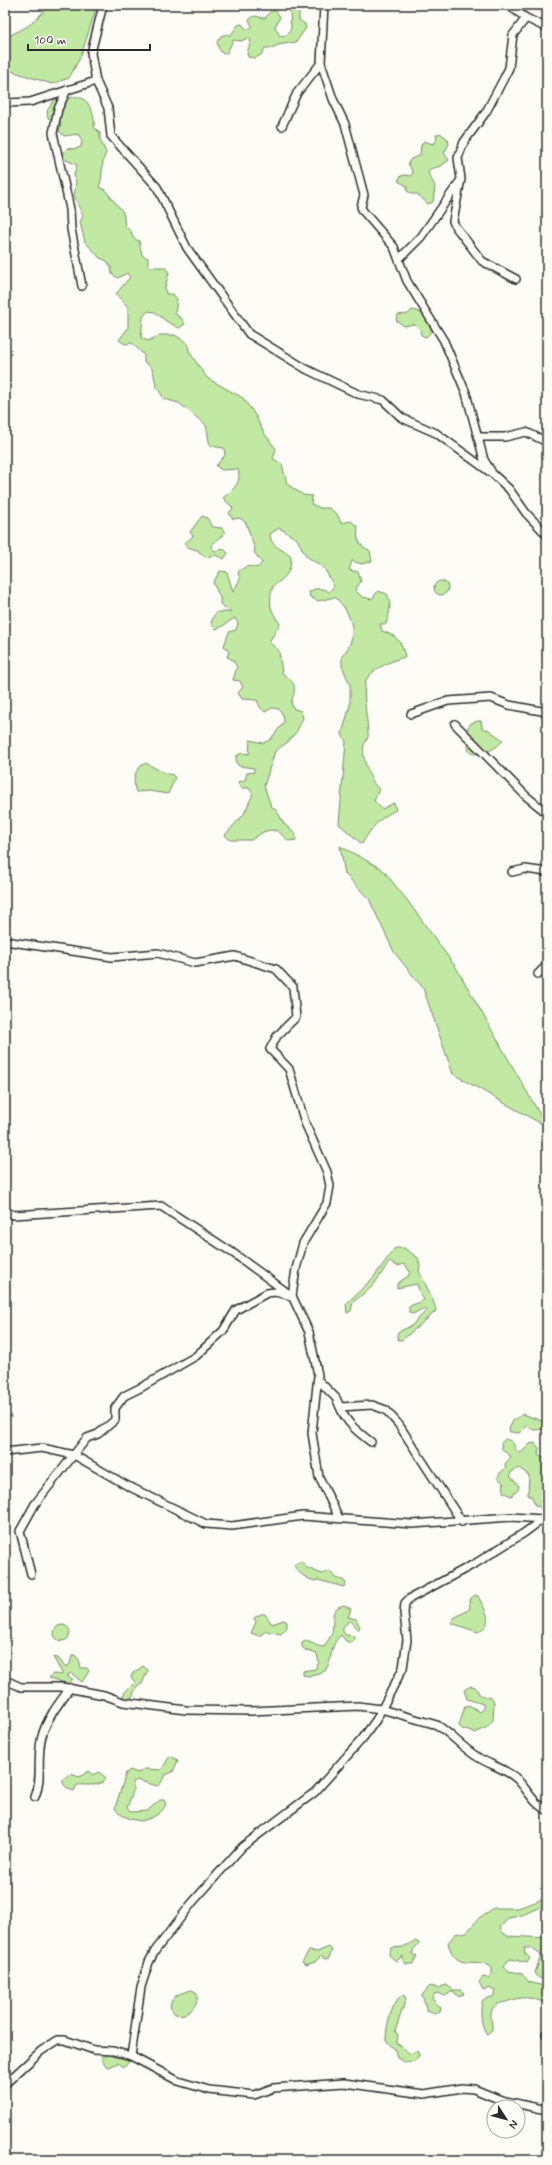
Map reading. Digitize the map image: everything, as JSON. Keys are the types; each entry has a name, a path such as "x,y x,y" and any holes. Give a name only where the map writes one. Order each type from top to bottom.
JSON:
{"street":[{"path":"103,5 91,53 96,81 108,108 111,136 157,187 187,248 249,334 306,369 353,392 383,400 402,418 436,433 494,475 509,489 526,513 547,535"},
{"path":"324,5 321,63 333,99 346,124 364,195 362,207 363,211 388,238 399,259 402,272 416,298 444,341 466,393 484,460 494,475"},
{"path":"508,5 526,18 547,28"},
{"path":"516,279 482,261 455,226 453,220 461,179 458,158 464,142 486,112 509,68 513,35 526,18"},
{"path":"282,126 297,92 321,63"},
{"path":"5,103 30,102 96,81"},
{"path":"67,90 58,109 52,133 70,209 71,229 82,286"},
{"path":"399,259 421,237 461,179"},
{"path":"479,437 504,437 526,432 547,442"},
{"path":"411,714 448,702 491,698 509,705 547,712"},
{"path":"455,724 526,796 547,813"},
{"path":"512,872 525,870 547,872"},
{"path":"5,941 112,957 158,953 195,963 235,956 276,969 293,987 296,1017 277,1036 270,1049 289,1069 305,1123 327,1172 330,1186 326,1203 303,1243 296,1268 292,1296"},
{"path":"538,974 547,965"},
{"path":"5,1211 13,1215 161,1206 233,1252 292,1296 309,1332 318,1380 312,1433 318,1477 340,1518"},
{"path":"31,1574 20,1531 34,1504 87,1438 98,1434 115,1420 115,1408 124,1396 142,1388 196,1356 223,1331 236,1310 267,1293 275,1292 292,1296"},
{"path":"318,1380 336,1398 342,1414 359,1434 371,1442"},
{"path":"340,1407 372,1406 386,1410 399,1425 462,1522"},
{"path":"5,1452 42,1448 74,1455 126,1485 206,1524 232,1526 304,1516 412,1524 462,1522 511,1517 545,1518"},
{"path":"131,2056 141,1987 149,1962 155,1951 192,1903 242,1847 315,1792 363,1738 381,1709 402,1668 407,1640 404,1614 405,1604 409,1598 476,1562 524,1533 545,1518"},
{"path":"5,1680 21,1687 70,1688 104,1695 123,1702 186,1710 254,1710 358,1706 381,1709 437,1725 444,1729 478,1757 516,1778 539,1805 547,1810"},
{"path":"35,1798 39,1782 41,1737 52,1714 70,1688"},
{"path":"5,2084 41,2051 58,2040 74,2042 94,2050 113,2051 131,2056 142,2061 155,2070 195,2087 248,2095 259,2094 273,2088 344,2083 424,2094 462,2088 474,2089 501,2100 547,2110"},
{"path":"132,2046 142,2061"}],"green space":[{"path":"51,5 97,5 81,56 69,78 52,84 5,69 5,38 28,26"},
{"path":"297,9 299,11 299,20 305,24 306,28 296,42 278,45 272,48 265,48 261,55 255,58 248,57 247,53 251,40 248,38 241,41 233,40 227,53 223,54 219,49 217,42 221,36 228,34 230,36 238,25 242,24 246,29 250,29 252,26 249,20 251,18 255,16 265,18 272,10 276,11 280,17 275,27 280,36 287,35 291,29 290,11"},
{"path":"61,96 68,99 80,97 88,104 93,115 94,127 100,133 100,139 106,153 103,161 99,187 105,190 123,212 125,226 131,231 133,238 139,241 142,255 148,258 148,265 151,267 165,267 169,273 165,287 166,294 173,294 177,299 175,314 181,318 185,324 179,328 166,321 155,312 148,311 143,317 141,338 148,341 160,335 175,335 187,343 190,353 207,378 243,398 255,415 264,433 276,449 273,459 282,464 287,484 303,495 312,496 311,504 320,508 329,508 337,514 341,523 351,521 358,527 357,535 359,542 363,547 370,551 372,561 362,564 352,561 349,570 358,572 361,581 355,590 362,597 372,599 378,591 387,594 390,602 390,609 386,624 380,624 382,631 392,635 398,640 405,657 380,667 371,673 366,681 364,695 368,738 363,750 365,762 372,781 379,789 374,801 382,809 394,803 396,810 385,816 376,824 362,844 339,824 346,742 342,734 350,705 350,685 342,666 342,656 348,649 351,641 352,625 346,610 335,597 318,601 310,597 309,592 314,589 329,592 334,586 324,568 306,556 297,539 279,528 270,534 272,542 291,557 291,563 286,574 273,586 270,602 274,615 280,624 269,642 279,651 282,673 294,685 291,703 294,709 301,711 303,718 297,731 288,742 275,751 264,786 271,806 277,811 284,824 295,833 296,840 288,841 278,831 270,830 263,832 251,840 230,840 225,835 244,814 253,794 249,788 241,788 238,782 245,780 247,773 254,772 254,768 239,766 236,763 236,756 242,753 249,754 250,740 263,743 270,740 284,722 283,715 279,709 272,708 265,712 260,707 257,700 242,699 238,693 243,687 240,681 233,680 237,667 233,660 227,657 229,652 224,646 229,632 236,630 238,623 235,618 216,629 211,624 213,617 217,612 231,612 220,604 220,597 213,583 220,571 227,572 233,592 240,579 238,572 247,567 257,568 262,563 254,552 255,549 246,523 240,518 233,519 229,513 233,508 223,498 236,486 239,479 238,469 222,470 216,466 225,455 224,448 210,446 206,425 179,403 164,399 157,387 153,370 144,362 144,355 132,343 125,344 119,340 128,328 128,307 116,294 130,277 127,273 118,278 112,274 111,267 107,261 100,258 85,242 80,222 83,216 74,196 76,182 74,175 77,165 64,159 62,153 67,148 74,149 81,147 82,140 78,134 64,136 59,131 61,123 48,118 47,111 55,99"},
{"path":"440,133 448,139 449,144 444,153 449,160 441,166 430,169 428,173 435,186 433,202 428,204 417,194 412,194 407,191 407,186 398,181 401,176 410,176 413,173 408,163 411,159 420,155 421,145 424,141 433,144 437,140 436,135"},
{"path":"412,310 421,313 429,320 431,329 430,333 426,337 421,335 420,330 414,324 404,326 396,320 398,315 408,314"},
{"path":"202,516 207,518 212,527 222,528 225,533 213,543 211,547 215,551 224,549 228,553 224,559 215,555 205,557 197,550 187,547 185,543 193,536 190,532"},
{"path":"441,581 446,583 448,588 446,593 441,595 436,593 434,588 436,583"},
{"path":"481,721 482,728 489,730 503,740 497,747 487,752 473,754 469,752 468,745 476,739 469,735 467,729 471,723"},
{"path":"146,763 164,773 173,775 175,778 168,794 149,791 136,792 134,784 135,775 139,768"},
{"path":"340,846 382,869 407,900 457,969 547,1127 453,1074 423,988 394,952 369,899 345,874"},
{"path":"395,1248 404,1248 418,1258 420,1266 419,1271 436,1310 402,1340 398,1340 398,1332 411,1326 427,1310 424,1308 413,1314 409,1312 409,1307 421,1302 424,1299 421,1296 417,1284 397,1288 397,1284 408,1276 410,1272 405,1264 397,1266 390,1261 373,1286 353,1302 351,1311 347,1313 346,1304 373,1278"},
{"path":"523,1414 547,1423 547,1431 543,1429 534,1430 526,1426 519,1433 510,1432 509,1429 513,1421"},
{"path":"505,1439 514,1445 516,1451 521,1453 530,1444 535,1443 539,1448 538,1455 543,1458 547,1457 547,1497 542,1497 546,1505 544,1509 535,1505 532,1497 528,1495 529,1475 519,1468 511,1472 510,1476 519,1486 518,1490 511,1496 503,1492 504,1484 498,1478 499,1474 506,1468 505,1464 511,1457 502,1449 501,1443"},
{"path":"301,1561 307,1568 322,1574 330,1571 335,1578 343,1580 346,1583 344,1587 318,1580 314,1581 305,1577 294,1565"},
{"path":"475,1595 478,1596 487,1615 486,1624 478,1632 451,1623 454,1618 470,1609 469,1600"},
{"path":"344,1605 351,1609 348,1617 356,1619 360,1627 358,1630 353,1623 349,1621 343,1627 343,1632 346,1635 354,1636 354,1640 351,1643 346,1641 341,1635 335,1643 325,1671 308,1676 303,1675 303,1671 315,1669 319,1662 317,1654 305,1650 302,1647 302,1643 305,1641 324,1647 330,1638 333,1628 334,1612 336,1609"},
{"path":"261,1614 265,1614 272,1624 284,1620 287,1622 287,1627 281,1634 266,1631 259,1636 251,1633 256,1622 254,1618"},
{"path":"62,1625 69,1630 70,1633 65,1640 62,1641 55,1636 54,1633 59,1626"},
{"path":"72,1655 75,1655 79,1660 81,1668 87,1668 89,1671 82,1682 71,1673 67,1676 73,1679 69,1684 49,1678 53,1674 62,1675 53,1657 58,1658 66,1667 70,1664"},
{"path":"143,1666 148,1670 142,1684 137,1686 130,1701 122,1699 124,1693 135,1682 131,1677 133,1673"},
{"path":"471,1686 475,1687 480,1695 492,1698 494,1702 493,1720 486,1728 475,1733 462,1729 459,1726 465,1706 469,1705 480,1712 484,1709 483,1704 467,1699 464,1690"},
{"path":"170,1756 178,1760 173,1772 165,1775 161,1783 157,1786 137,1780 133,1782 133,1791 127,1808 130,1812 147,1811 160,1800 164,1800 166,1804 162,1811 141,1821 130,1819 119,1813 115,1808 126,1773 130,1770 138,1773 145,1769 161,1770"},
{"path":"89,1771 94,1775 99,1772 106,1778 101,1783 93,1785 77,1785 74,1791 64,1785 63,1779 71,1774 79,1777"},
{"path":"547,1895 547,1904 520,1916 508,1918 500,1928 503,1933 508,1936 547,1938 547,1981 539,1978 535,1973 541,1955 531,1948 524,1948 525,1954 530,1958 527,1963 511,1959 506,1962 503,1967 508,1971 521,1973 529,1982 547,1987 547,2004 536,1999 522,1998 497,2004 491,2012 492,2030 487,2034 482,2023 482,2004 483,2000 494,1996 495,1991 489,1988 483,1990 479,1982 483,1977 488,1978 492,1974 492,1968 486,1964 462,1961 452,1953 448,1943 455,1934 467,1932 479,1918 494,1908 518,1908 541,1900"},
{"path":"415,1941 419,1943 413,1950 413,1954 417,1956 413,1964 406,1964 403,1961 403,1956 396,1961 389,1955 391,1948 403,1947"},
{"path":"329,1947 332,1950 329,1958 325,1959 321,1956 315,1962 306,1965 302,1962 309,1951 317,1952"},
{"path":"446,1985 454,1990 462,1990 464,1994 459,1997 453,1991 445,1996 437,1993 433,1995 432,1999 441,2008 440,2012 435,2014 427,2011 422,1995 430,1986 438,1988"},
{"path":"192,1990 196,1992 198,1996 191,2011 180,2015 175,2014 170,2007 173,1999 184,1992"},
{"path":"404,1995 406,1999 395,2031 398,2035 397,2043 410,2054 418,2051 420,2054 415,2061 405,2062 397,2058 395,2050 386,2040 388,2023 392,2011 400,1996"},
{"path":"109,2054 117,2058 122,2056 130,2059 124,2067 118,2063 109,2067 106,2066 101,2058"}]}
